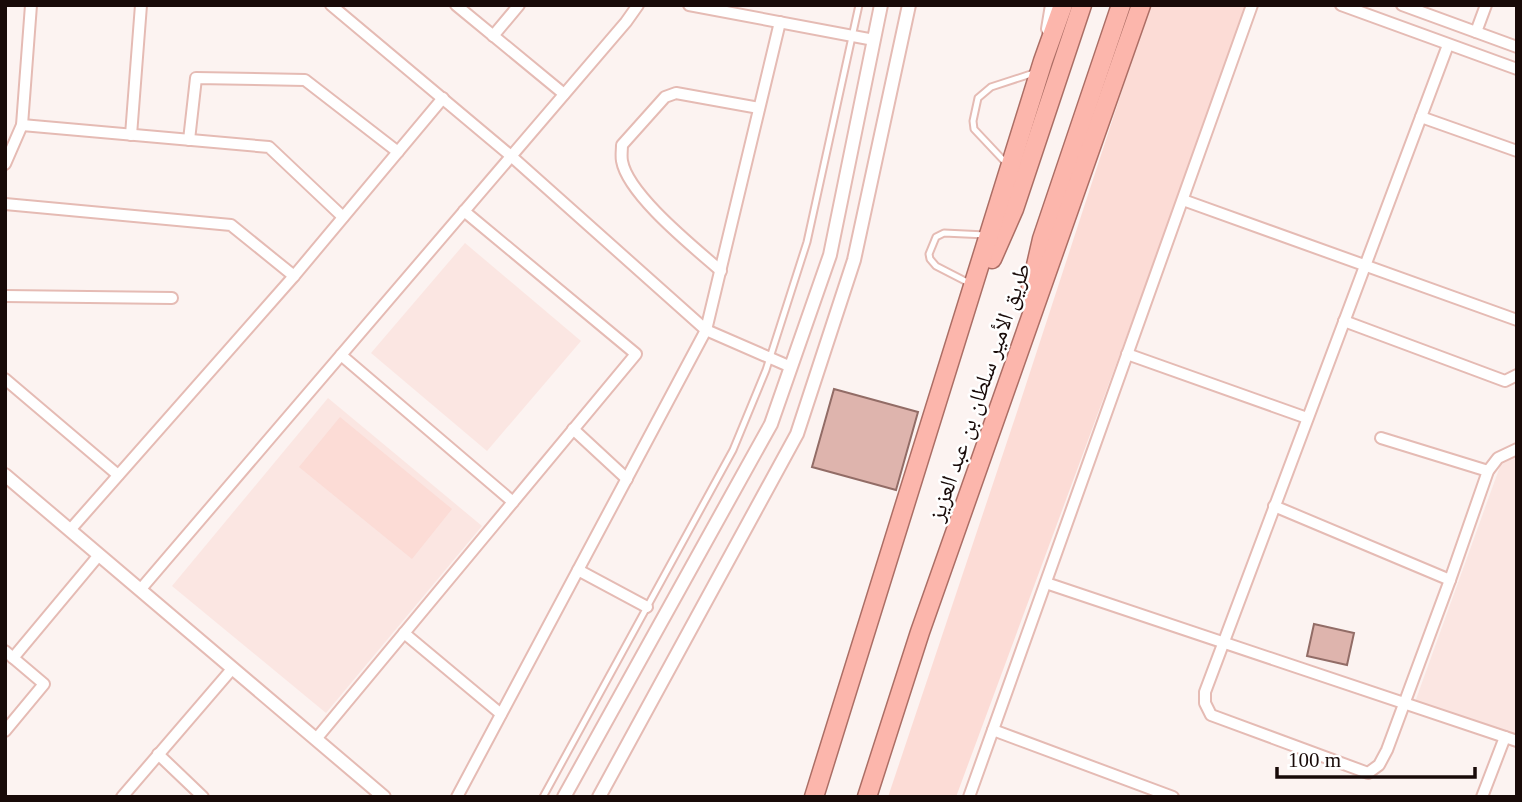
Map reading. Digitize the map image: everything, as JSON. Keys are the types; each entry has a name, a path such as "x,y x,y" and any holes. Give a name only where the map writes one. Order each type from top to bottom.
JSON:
{"highway":[{"name":"طريق الأمير سلطان بن عبد العزيز","path":"814,797 1041,66 1063,5"},
{"path":"956,344 1014,209 1082,5"},
{"path":"1010,377 1042,239 1121,5"},
{"name":"طريق الأمير سلطان بن عبد العزيز","path":"867,797 920,632 1140,5"}],"street":[{"path":"5,164 22,125 31,5"},
{"path":"131,135 141,5"},
{"path":"331,5 512,156 706,330 791,367"},
{"path":"456,5 564,94"},
{"path":"493,36 519,5"},
{"path":"140,590 638,5"},
{"path":"689,5 874,40"},
{"path":"565,797 771,424 830,255 881,5"},
{"path":"598,797 797,434 855,260 909,5"},
{"path":"1041,66 1052,5"},
{"path":"1130,37 1151,5"},
{"path":"969,797 1252,5"},
{"path":"1341,5 1517,69"},
{"path":"1402,5 1517,47"},
{"path":"1476,32 1486,5"},
{"path":"457,797 706,330 780,22"},
{"path":"1448,45 1223,641 1205,692 1205,703 1211,715 1368,773 1379,765 1451,580 1488,471 1498,458 1517,449"},
{"path":"189,140 196,78 305,80 398,152"},
{"path":"721,271 665,221 637,191 621,162 622,145 665,97 677,93 759,108"},
{"path":"71,530 294,276 443,99"},
{"path":"1421,117 1517,151"},
{"path":"22,125 269,147 343,217"},
{"path":"1183,200 1517,320"},
{"path":"5,204 230,225 294,276"},
{"path":"316,739 636,354 464,211"},
{"path":"5,296 172,298"},
{"path":"1344,321 1505,381 1517,375"},
{"path":"1128,354 1307,418"},
{"path":"341,355 513,502"},
{"path":"5,379 118,475"},
{"path":"573,429 627,480"},
{"path":"1381,438 1488,471"},
{"path":"5,475 384,797"},
{"path":"1274,506 1451,580"},
{"path":"5,731 44,684 9,655 99,555"},
{"path":"578,570 647,607"},
{"path":"1046,583 1517,741"},
{"path":"404,633 501,714"},
{"path":"122,797 232,669"},
{"path":"993,730 1173,797"},
{"path":"1482,797 1505,737"},
{"path":"158,754 203,797"}],"lane":[{"path":"543,797 733,450 770,358 807,242 859,5"},
{"path":"1010,167 974,130 973,121 978,98 991,87 1041,66"},
{"path":"974,285 936,265 929,254 936,237 944,233 989,235"}],"shaded area":[{"path":"1150,5 1249,5 956,797 888,797 1018,409"},
{"path":"465,243 581,341 487,451 371,353"},
{"path":"328,398 482,526 326,713 172,586"},
{"path":"340,417 452,509 412,559 299,467"},
{"path":"1517,454 1517,739 1415,702 1503,458"}],"building":[{"path":"834,389 918,412 896,490 812,467"},
{"path":"1314,624 1354,633 1347,665 1307,656"}]}
